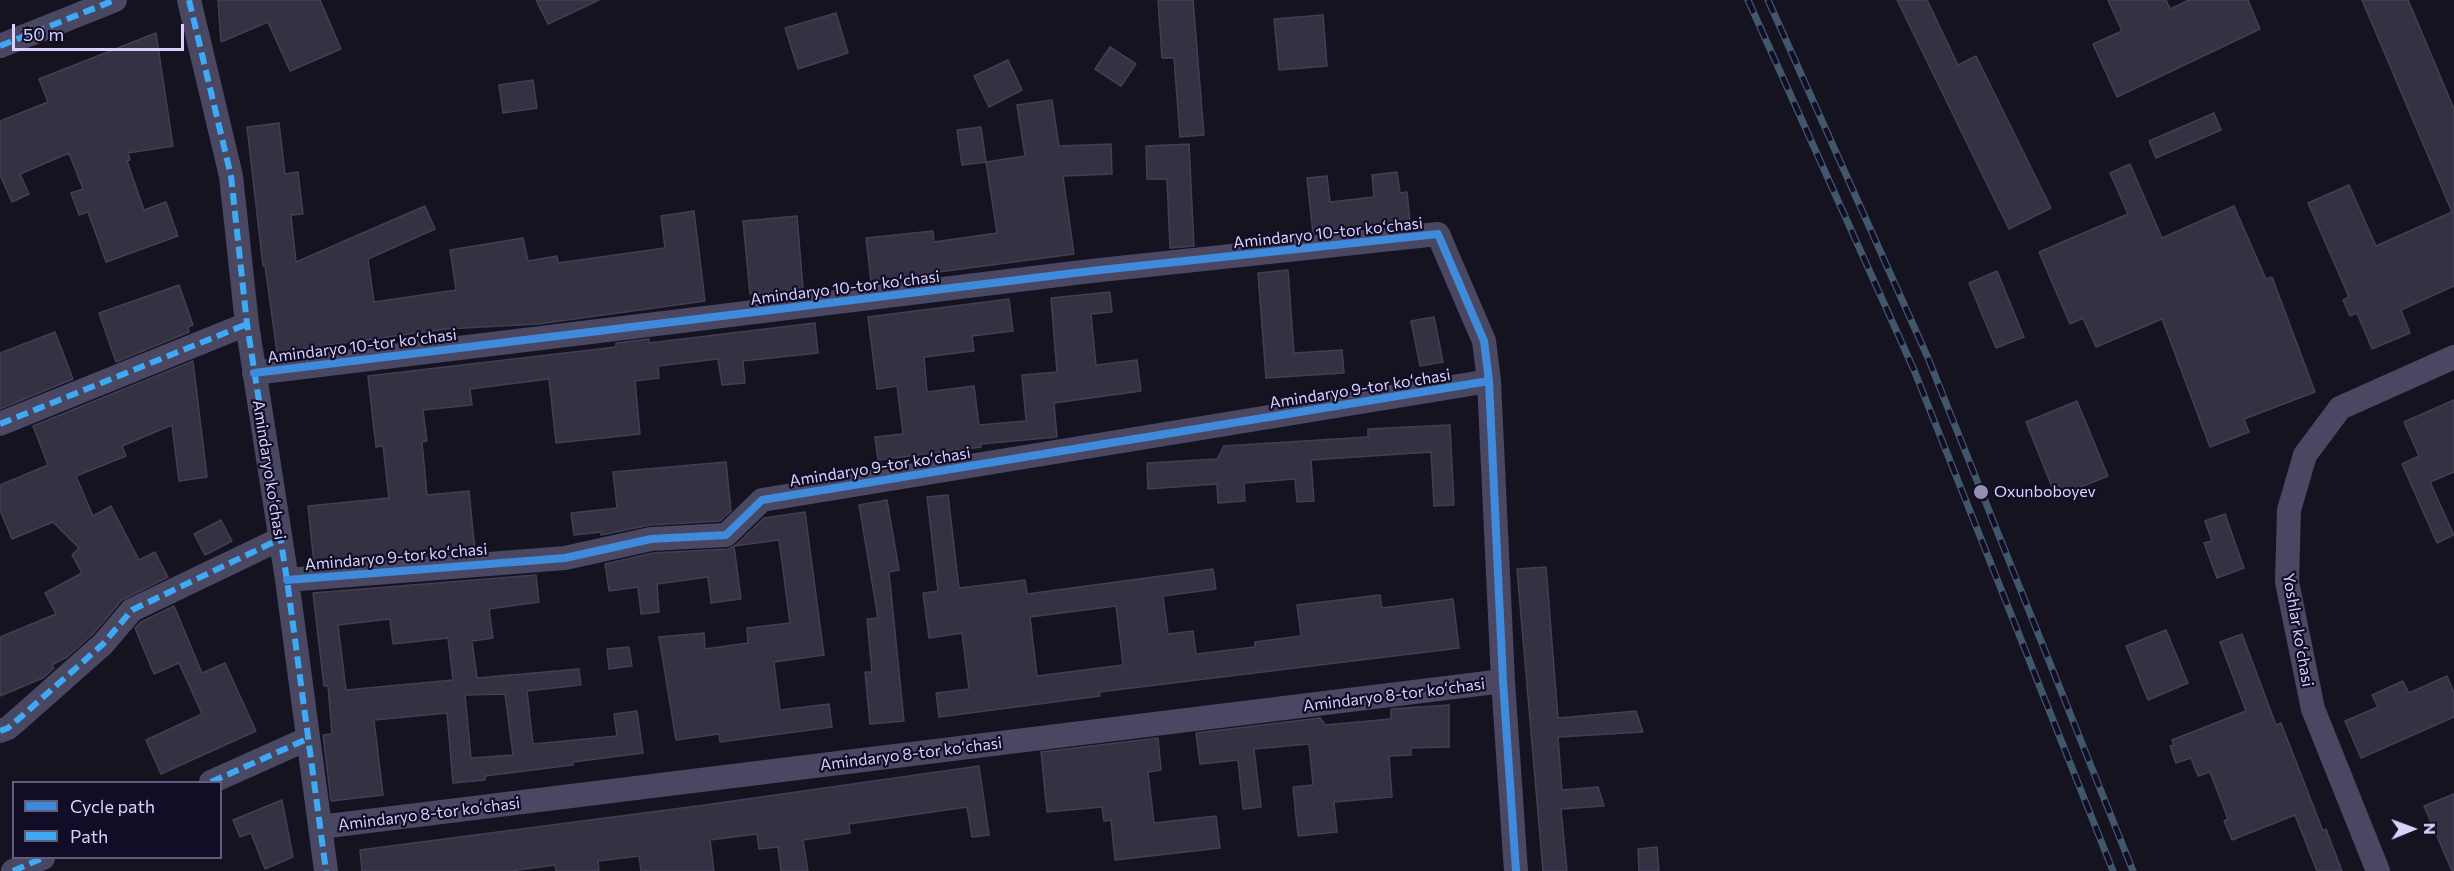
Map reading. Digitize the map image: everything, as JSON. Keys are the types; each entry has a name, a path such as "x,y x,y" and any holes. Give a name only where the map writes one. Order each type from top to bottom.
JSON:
{"street":[{"path":"0,46 115,0"},
{"name":"Amindaryo koʻchasi","path":"189,0 231,176 247,324 287,580 326,871"},
{"name":"Amindaryo 10-tor koʻchasi","path":"254,373 1091,271 1438,234 1484,341 1489,381"},
{"path":"0,424 247,324"},
{"name":"Yoshlar koʻchasi","path":"2378,871 2313,709 2287,582 2289,510 2305,455 2340,408 2454,357"},
{"path":"1489,381 1503,681 1516,871"},
{"name":"Amindaryo 9-tor koʻchasi","path":"287,580 565,558 651,539 726,535 762,500 1489,381"},
{"path":"0,731 15,722 103,644 132,610 280,539"},
{"name":"Amindaryo 8-tor koʻchasi","path":"320,827 1503,681"},
{"path":"215,781 307,740"},
{"path":"13,871 41,859"}],"building":[{"path":"218,0 320,0 341,49 290,71 268,22 221,42"},
{"path":"536,0 599,0 548,24"},
{"path":"1158,0 1193,0 1204,135 1180,137 1174,58 1162,58"},
{"path":"1897,0 1927,0 1958,65 1976,56 2051,208 2009,229"},
{"path":"2108,0 2166,0 2170,9 2189,0 2248,0 2260,29 2117,97 2093,44 2122,31"},
{"path":"2362,0 2408,0 2454,109 2454,286 2401,310 2410,333 2372,349 2357,313 2350,316 2343,300 2349,297 2308,203 2349,185 2376,246 2452,212"},
{"path":"836,13 848,53 798,69 785,28"},
{"path":"1323,15 1327,66 1279,70 1274,19"},
{"path":"156,33 173,146 128,153 130,160 127,161 144,210 166,202 178,236 106,262 88,212 79,215 71,193 83,189 69,153 20,174 29,194 12,202 0,175 0,121 48,102 39,79"},
{"path":"1110,47 1136,64 1121,86 1095,69"},
{"path":"1008,60 1022,90 989,107 974,76"},
{"path":"533,80 537,108 503,113 499,85"},
{"path":"1052,100 1059,146 1111,144 1112,174 1063,176 1074,254 871,281 866,238 933,231 934,242 997,233 986,162 1025,156 1017,105"},
{"path":"2214,113 2221,130 2156,158 2149,141"},
{"path":"279,123 285,174 298,172 303,214 291,215 296,262 425,206 435,229 368,259 374,302 456,290 450,250 523,238 528,261 557,256 558,263 665,248 661,216 694,211 705,301 538,324 446,329 277,352 265,266 263,266 247,127"},
{"path":"981,127 986,162 962,165 957,130"},
{"path":"1189,144 1194,246 1170,248 1167,179 1147,179 1146,146"},
{"path":"2130,164 2162,238 2234,206 2266,279 2272,277 2315,392 2244,419 2249,432 2210,447 2162,319 2096,347 2083,318 2070,324 2039,252 2128,214 2110,173"},
{"path":"1397,172 1400,193 1407,192 1410,223 1313,233 1307,178 1327,176 1330,202 1374,197 1372,175"},
{"path":"797,216 803,289 750,294 743,221"},
{"path":"1288,270 1294,353 1342,350 1344,373 1266,378 1258,273"},
{"path":"1997,271 2024,337 1996,348 1969,283"},
{"path":"179,285 193,325 188,327 189,332 116,362 99,313"},
{"path":"1110,292 1112,312 1091,314 1096,365 1137,360 1141,391 1054,403 1057,437 981,444 981,447 878,460 875,437 903,434 897,386 877,389 868,317 1009,299 1013,331 972,336 974,351 924,357 927,392 974,386 979,425 1026,421 1022,375 1057,372 1051,298"},
{"path":"1434,317 1443,362 1420,366 1411,321"},
{"path":"815,323 818,353 743,361 745,383 722,385 718,359 658,366 659,378 635,381 640,434 556,443 549,379 470,389 472,405 423,410 427,441 422,442 427,495 469,491 475,551 314,564 308,506 389,498 383,446 376,447 368,376 616,347 616,343 649,339 649,343"},
{"path":"55,332 73,379 0,409 0,353"},
{"path":"193,361 207,477 179,481 172,425 122,446 126,456 76,476 93,516 111,506 139,560 155,552 168,577 122,600 93,634 67,657 52,665 54,668 43,678 0,696 0,637 56,614 45,593 82,573 72,555 79,548 53,522 12,539 0,510 0,485 48,465 33,426"},
{"path":"2454,400 2454,472 2430,482 2454,535 2437,543 2402,464 2419,456 2404,422"},
{"path":"2077,401 2108,476 2056,497 2026,422"},
{"path":"1450,425 1454,505 1434,506 1431,452 1311,460 1314,501 1297,502 1295,479 1244,483 1245,501 1218,503 1217,484 1148,489 1147,463 1217,459 1224,446 1368,437 1368,429"},
{"path":"726,462 731,511 720,521 650,525 601,535 601,532 574,535 571,513 617,508 613,472"},
{"path":"948,495 959,588 1025,580 1027,594 1213,569 1216,589 1163,596 1168,634 1193,631 1196,654 1255,647 1255,642 1301,636 1297,605 1380,595 1382,608 1453,599 1459,648 1099,692 1100,696 939,717 936,693 969,689 962,633 929,638 923,593 938,591 927,497","holes":["1116,606 1123,665 1037,676 1030,617"]},
{"path":"887,500 899,570 889,572 904,721 870,724 865,672 872,672 867,619 878,618 859,505"},
{"path":"805,512 824,655 774,662 780,710 829,704 832,727 720,742 719,734 676,740 659,637 704,633 705,649 748,643 747,628 790,623 779,540 734,546 764,518"},
{"path":"2225,514 2244,568 2217,578 2204,543 2212,541 2205,521"},
{"path":"221,520 232,541 205,555 194,534"},
{"path":"734,546 741,599 711,603 708,577 657,584 659,612 641,614 638,587 609,591 605,564 653,553 728,549"},
{"path":"1546,567 1558,718 1636,711 1643,732 1558,737 1562,790 1598,787 1604,806 1561,809 1567,871 1543,871 1517,569"},
{"path":"536,575 539,602 489,609 493,638 472,641 477,678 579,669 581,685 527,691 533,744 617,736 614,714 637,711 643,753 485,776 485,780 453,783 447,713 374,720 383,795 331,801 323,735 332,734 328,686 324,686 313,593","holes":["390,619 393,644 448,638 453,680 346,690 338,625","505,694 513,755 471,758 465,695"]},
{"path":"174,606 202,673 225,663 256,731 161,774 146,740 202,714 179,663 154,674 135,628 141,622"},
{"path":"2166,630 2188,683 2148,700 2126,646"},
{"path":"2242,634 2276,725 2281,723 2323,831 2326,829 2342,871 2317,871 2295,815 2232,840 2224,821 2228,819 2210,772 2198,776 2191,758 2176,763 2170,746 2174,745 2172,740 2246,711 2220,642"},
{"path":"629,647 632,666 609,669 607,649"},
{"path":"2447,676 2454,693 2454,717 2361,758 2345,721 2378,707 2372,695 2403,681 2409,693"},
{"path":"1449,705 1449,747 1411,748 1411,755 1389,756 1392,797 1334,802 1337,832 1298,836 1293,787 1313,785 1309,744 1254,749 1261,807 1243,809 1238,760 1200,764 1196,733 1320,718 1325,725 1391,719 1391,709"},
{"path":"1158,738 1161,770 1148,772 1154,823 1216,816 1220,848 1115,860 1111,820 1104,821 1102,807 1047,812 1041,752"},
{"path":"979,766 989,835 972,837 967,807 849,824 850,833 803,840 808,871 781,871 778,847 759,849 757,834 710,840 714,871 641,871 639,856 598,861 599,871 556,871 555,865 510,871 362,871 360,850 705,805"},
{"path":"2454,794 2454,871 2452,871 2424,806"},
{"path":"282,800 293,857 265,869 251,833 240,837 233,820"},
{"path":"1657,847 1659,871 1639,871 1638,849"}],"railway":[{"path":"1748,0 1914,370 2113,871"},
{"path":"1768,0 1928,358 2133,871"}],"marked path":[{"path":"0,46 115,0"},
{"path":"189,0 231,176 247,324 287,580 326,871"},
{"path":"0,424 247,324"},
{"path":"0,731 8,728 103,644 132,610 280,539"},
{"path":"213,781 307,739"},
{"path":"13,871 41,859"}],"cycle path":[{"path":"254,373 1091,271 1438,234 1484,341 1489,381 1503,681 1516,871"},
{"path":"287,580 565,558 651,539 726,535 762,500 1489,381"}],"place":[{"name":"Oxunboboyev","path":"1981,492"}]}
